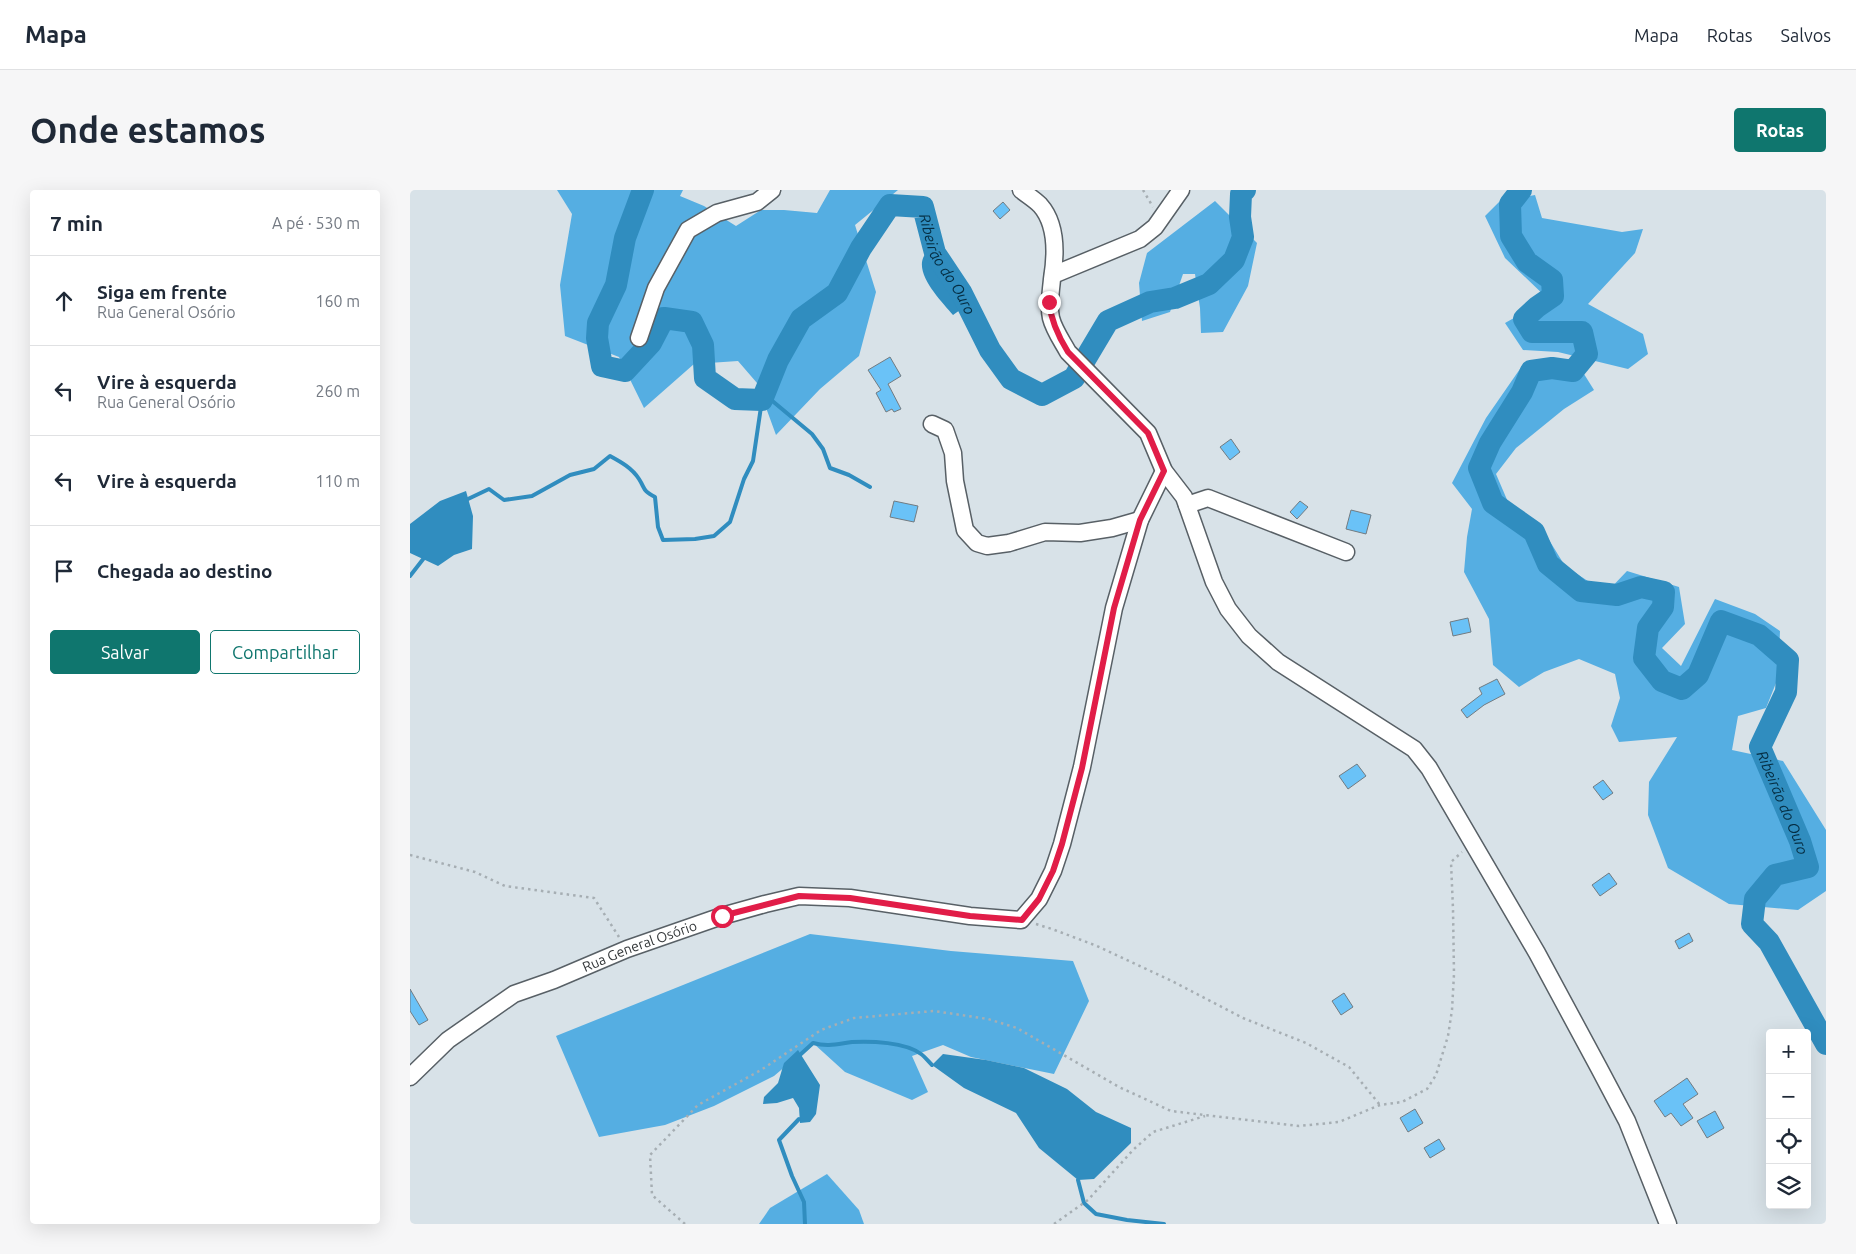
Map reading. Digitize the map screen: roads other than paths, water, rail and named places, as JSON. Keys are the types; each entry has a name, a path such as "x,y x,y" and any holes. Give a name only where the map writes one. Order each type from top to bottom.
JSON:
{"street":[{"path":"638,338 656,288 688,230 717,213 757,202 772,190"},
{"path":"1021,190 1040,205 1048,218 1053,234 1055,253 1049,302 1051,318 1060,338 1068,352 1148,433 1164,471 1184,497 1214,582 1228,609 1249,636 1278,662 1414,749 1428,768 1537,953 1627,1121 1668,1224"},
{"path":"1053,275 1140,239 1155,227 1181,190"},
{"path":"932,424 946,430 953,453 955,481 965,530 977,543 988,546 1009,543 1045,532 1080,533 1112,528 1140,520 1164,471"},
{"path":"1187,505 1208,498 1346,552"},
{"name":"Rua General Osório","path":"410,1077 448,1040 514,994 554,980 626,949 722,916 799,896 850,898 970,916 1022,920 1039,899 1053,871 1062,844 1082,768 1114,608 1140,520"}],"waterway":[{"name":"Ribeirão do Ouro","path":"643,190 625,238 616,285 598,323 597,338 602,366 625,371 651,343 664,318 692,322 703,345 705,378 735,399 762,400 778,360 801,319 837,293 861,248 890,205 923,207 935,253 961,292 990,350 1011,379 1042,395 1074,378 1108,321 1150,302 1175,298 1209,284 1234,260 1243,237 1240,217 1241,194 1245,190"},
{"name":"Ribeirão do Ouro","path":"1521,190 1510,204 1511,236 1527,262 1552,280 1553,296 1524,319 1532,332 1582,332 1587,354 1573,371 1552,368 1531,371 1522,392 1490,443 1479,468 1493,503 1534,532 1548,564 1581,591 1617,595 1641,587 1664,592 1663,607 1648,628 1644,658 1662,681 1682,689 1698,675 1721,621 1759,635 1788,660 1786,692 1760,747 1800,841 1808,867 1775,875 1755,899 1752,924 1769,942 1826,1044"},
{"path":"764,394 812,434 823,449 830,468 849,475 870,487"},
{"path":"468,499 489,489 504,500 532,496 570,475 594,469 610,456 630,468 646,491 655,497 658,527 663,540 695,539 714,536 730,522 744,479 753,461 762,400"},
{"path":"410,576 424,558"},
{"path":"801,1054 813,1043 828,1045 852,1042 878,1042 914,1050 932,1065"},
{"path":"799,1119 779,1140 804,1202 805,1224"},
{"path":"1078,1180 1084,1203 1096,1214 1164,1224"}]}
